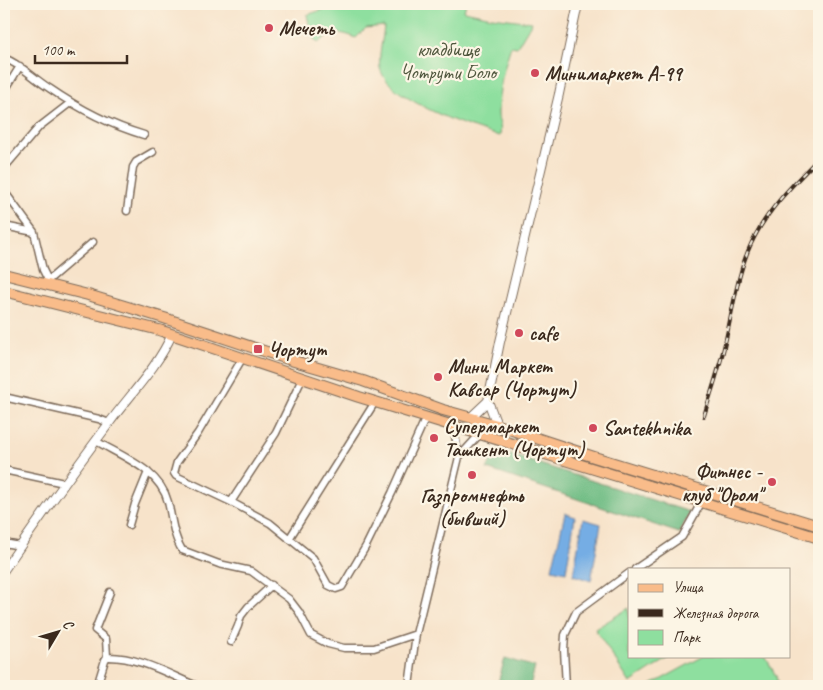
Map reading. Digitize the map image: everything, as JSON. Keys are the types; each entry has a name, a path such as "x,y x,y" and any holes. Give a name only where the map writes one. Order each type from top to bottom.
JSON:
{"main road":[{"path":"4,274 46,282 363,381 443,410 497,424 701,503 819,538"},
{"path":"4,291 172,334 375,402 480,433 592,462 819,526"},
{"path":"110,317 114,303"},
{"path":"359,397 363,381"}],"street":[{"path":"497,424 488,401 500,342 562,84 578,4"},
{"path":"4,58 20,66 70,103 123,129 144,135"},
{"path":"4,92 20,66"},
{"path":"4,168 40,127 70,103"},
{"path":"127,211 132,167 136,162 153,152"},
{"path":"4,191 34,232 46,282 93,242"},
{"path":"4,226 34,232"},
{"path":"4,570 64,483 168,344 172,334"},
{"path":"242,359 198,433 177,462 174,473 176,476 270,523 313,558 328,586 336,589 342,587 366,546 426,417"},
{"path":"231,502 276,433 302,379"},
{"path":"4,397 99,419 109,424"},
{"path":"471,417 488,401"},
{"path":"289,539 375,402"},
{"path":"409,686 416,634 459,456 453,425"},
{"path":"459,456 480,433"},
{"path":"96,441 156,477 164,488 173,525 182,550 219,564 251,571 272,584 289,599 312,635 328,644 344,648 374,648 416,634"},
{"path":"4,470 64,483"},
{"path":"129,525 148,472"},
{"path":"636,568 682,537 701,503"},
{"path":"4,543 20,546"},
{"path":"566,686 565,635 576,612 628,574"},
{"path":"230,642 241,616 272,584"},
{"path":"96,686 107,657 106,639 95,630 110,592"},
{"path":"107,657 131,660 197,686"}],"green space":[{"name":"кладбище Чотрути Боло","path":"339,4 466,4 464,11 532,22 517,47 511,46 506,62 498,105 500,136 470,127 432,111 398,91 386,80 380,68 384,26 366,28 356,38 340,33 332,34 318,43 312,37 307,15"},
{"path":"496,450 690,512 679,533 487,469"},
{"path":"628,609 628,658 669,658 630,683 595,629"},
{"path":"505,658 535,667 530,686 497,686"},
{"path":"700,658 766,658 776,676 778,686 649,686"}],"water":[{"path":"565,513 575,517 566,572 552,569"},
{"path":"583,519 601,524 591,581 573,575"}],"railway":[{"path":"704,416 723,352 739,280 751,244 764,220 790,187 819,158"}],"place":[{"name":"Мечеть","path":"269,28"},
{"name":"Минимаркет А-99","path":"535,73"},
{"name":"cafe","path":"519,333"},
{"name":"Чортут","path":"258,349"},
{"name":"Мини Маркет Кавсар (Чортут)","path":"438,377"},
{"name":"Santekhnika","path":"593,428"},
{"name":"Супермаркет Ташкент (Чортут)","path":"434,438"},
{"name":"Газпромнефть (бывший)","path":"472,475"},
{"name":"Фитнес - клуб \"Ором\"","path":"772,482"}]}
